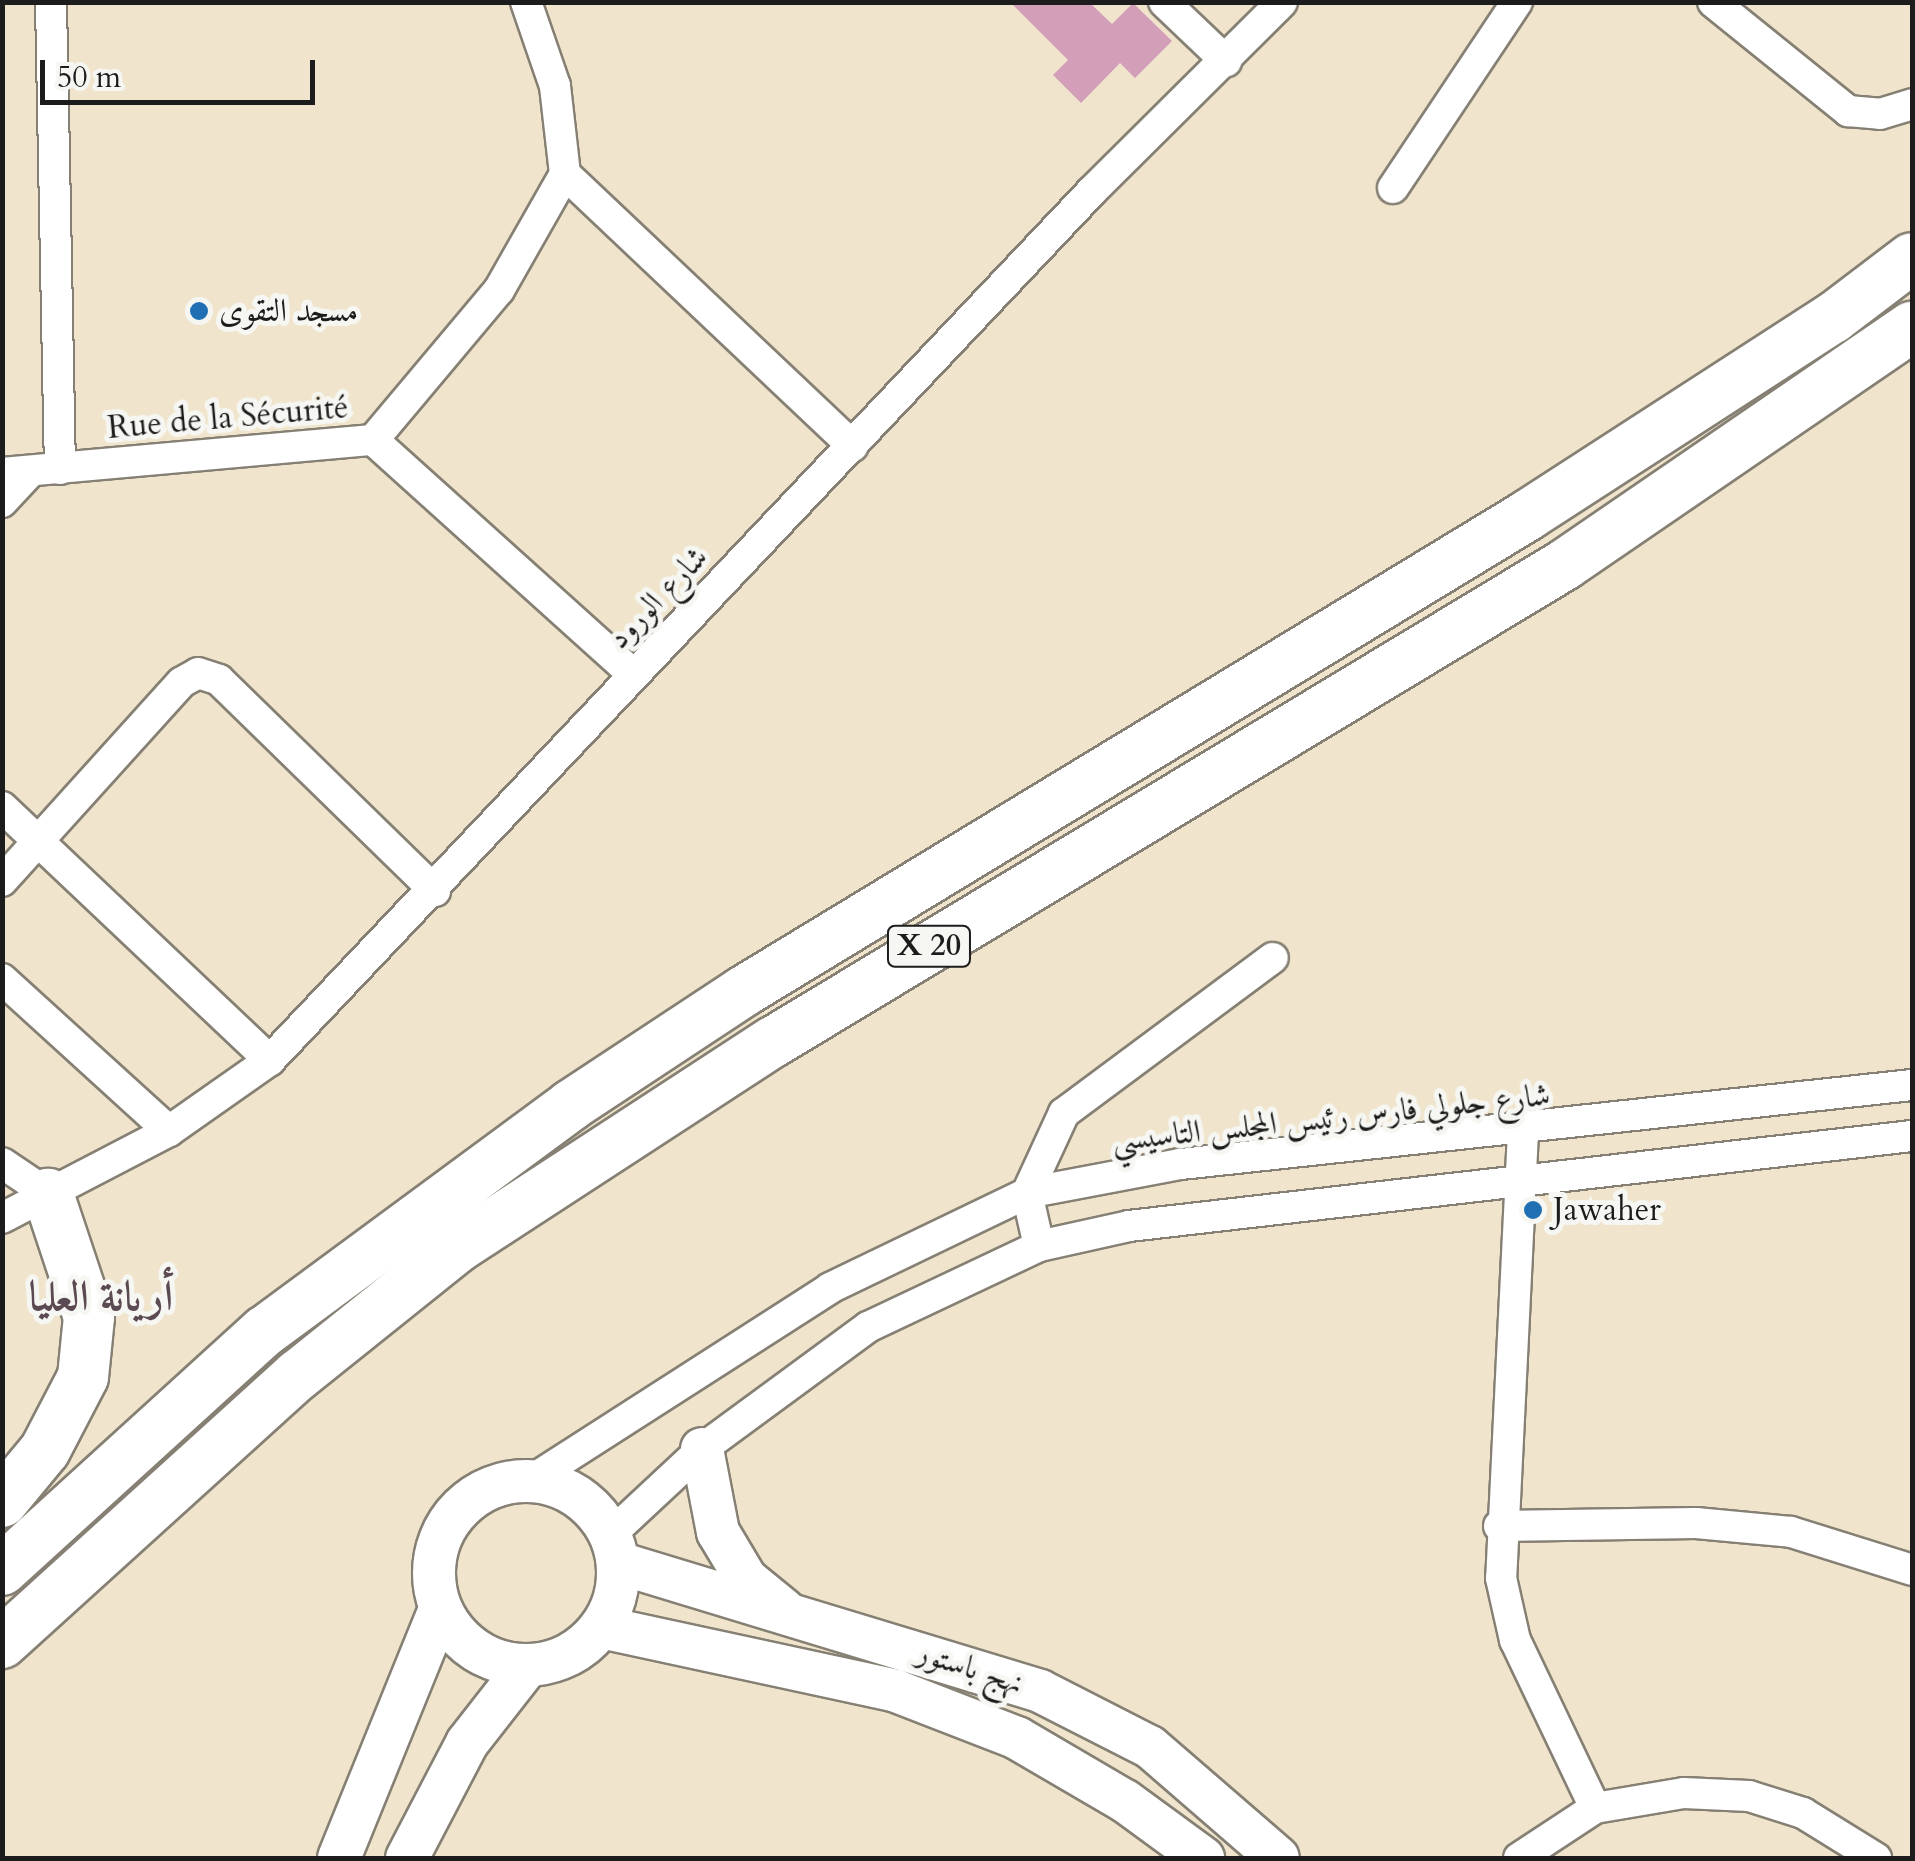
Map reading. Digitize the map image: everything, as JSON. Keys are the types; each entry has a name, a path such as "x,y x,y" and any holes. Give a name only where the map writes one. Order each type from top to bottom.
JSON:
{"highway":[{"name":"X 20","path":"2,1570 265,1331 572,1105 744,991 1528,516 1833,318 1912,258"},
{"name":"X 20","path":"2,1644 62,1594 298,1375 458,1247 790,1032 1564,565 1912,327"},
{"path":"2,1502 45,1450 83,1378 89,1317 48,1194"},
{"path":"2,1663 62,1594"}],"main road":[{"path":"702,1449 718,1532 746,1578 792,1617"},
{"path":"533,1480 580,1497 615,1549 617,1593 601,1626 572,1653 528,1665 476,1650 440,1609 433,1578 436,1546 450,1518 473,1496 502,1482 533,1480"},
{"name":"نهج باستور","path":"615,1549 792,1617 1040,1691 1150,1747 1278,1858"},
{"path":"339,1858 440,1609"},
{"path":"601,1626 896,1691 1018,1738 1125,1801 1202,1858"},
{"path":"406,1858 466,1743 528,1665"}],"street":[{"path":"2,502 30,472 51,2"},
{"path":"526,2 555,86 565,174 853,446"},
{"path":"1164,2 1226,61"},
{"name":"شارع الورود","path":"2,1218 169,1131 270,1060 434,891 633,674 1091,192 1282,2"},
{"path":"1393,188 1517,2"},
{"path":"1714,2 1848,111 1880,114 1912,104"},
{"name":"Rue de la Sécurité","path":"30,472 373,440 499,290 565,174"},
{"path":"373,440 633,674"},
{"path":"2,880 182,682 208,674 434,891"},
{"path":"2,806 270,1060"},
{"path":"1039,1246 1028,1194 1048,1138 1085,1092 1273,958"},
{"path":"2,980 169,1131"},
{"name":"شارع جلولي فارس رئيس المجلس التاسيسي","path":"533,1480 830,1288 1028,1194 1181,1164 1523,1132 1912,1085"},
{"path":"1523,1132 1499,1526 1501,1578 1515,1640 1595,1808"},
{"path":"615,1549 702,1449 868,1327 1039,1246 1130,1226 1522,1184 1912,1136"},
{"path":"2,1163 48,1194"},
{"path":"1499,1526 1696,1524 1790,1532 1912,1570"},
{"path":"1520,1858 1595,1808 1684,1793 1749,1796 1803,1814 1876,1858"}],"building":[{"path":"1010,2 1089,2 1112,24 1133,3 1172,41 1135,78 1120,63 1081,103 1053,75 1068,60"}],"place":[{"name":"مسجد التقوى","path":"199,311"},
{"name":"Jawaher","path":"1533,1210"}],"district":[{"name":"أريانة العليا","path":"101,1297"}]}
